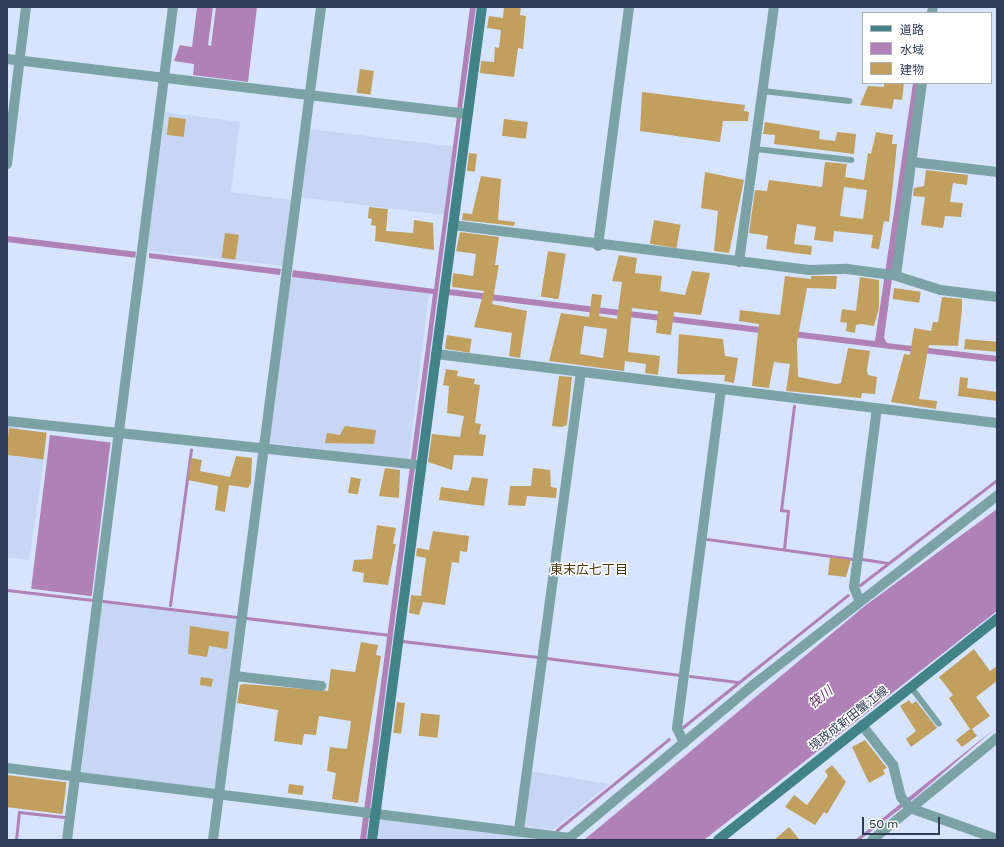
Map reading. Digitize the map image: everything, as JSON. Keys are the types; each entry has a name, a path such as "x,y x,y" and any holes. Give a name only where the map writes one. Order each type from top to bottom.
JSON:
{"street":[{"path":"7,164 26,7"},
{"path":"67,840 173,7"},
{"path":"213,840 265,449 321,7"},
{"path":"372,840 370,811 415,464 436,354 482,7"},
{"path":"598,246 629,7"},
{"path":"739,262 774,7"},
{"path":"7,59 164,76 468,114"},
{"path":"892,275 912,162 922,84"},
{"path":"912,162 997,172"},
{"path":"453,225 598,246 739,262 892,275 941,290 997,297"},
{"path":"436,354 721,391 997,423"},
{"path":"519,830 580,373"},
{"path":"684,743 677,728 721,391"},
{"path":"859,600 854,587 877,408"},
{"path":"7,421 119,436 415,464"},
{"path":"7,768 370,811 519,830 568,839 859,600 997,496"},
{"name":"境政成新田蟹江線","path":"718,840 997,619"},
{"path":"235,676 321,686"},
{"path":"862,725 893,765 901,797 910,808 997,839"},
{"path":"872,840 997,738"}],"lane":[{"path":"763,91 848,101"},
{"path":"755,149 851,160"},
{"path":"911,687 939,724"}],"shaded area":[{"path":"165,112 240,122 231,192 293,200 285,266 147,251"},
{"path":"310,129 453,147 445,215 302,197"},
{"path":"290,277 429,294 409,460 270,443"},
{"path":"7,426 19,427 16,457 44,460 29,560 7,557"},
{"path":"102,603 237,619 216,786 213,789 81,774"},
{"path":"530,771 609,784 553,830 525,826 522,821"},
{"path":"380,817 543,837 540,840 377,840"}],"water":[{"path":"197,7 213,7 208,45 211,46 216,7 257,7 248,82 193,75 194,64 174,61 180,45 192,47"},
{"path":"470,7 476,7 462,109 457,109"},
{"path":"913,84 918,84 884,338 887,343 997,356 997,362 449,295 449,289 875,341"},
{"path":"457,116 461,117 366,840 360,840 433,294 292,277 293,270 434,289"},
{"path":"7,236 136,252 135,258 7,242"},
{"path":"149,253 281,269 280,275 149,258"},
{"path":"50,435 111,442 92,596 31,589"},
{"name":"筏川","path":"997,509 997,611 704,840 584,840 866,605"},
{"path":"997,727 913,799 860,840 855,840"}],"building":[{"path":"504,7 521,7 520,15 526,16 523,49 518,48 514,77 480,73 481,61 494,62 495,47 499,48 501,30 487,28 489,16 503,18"},
{"path":"360,69 374,71 371,95 357,93"},
{"path":"884,84 904,84 902,100 894,99 892,109 860,105 868,86 884,87"},
{"path":"642,92 745,105 744,111 749,112 748,121 723,121 720,142 640,131"},
{"path":"169,117 186,119 184,137 167,135"},
{"path":"504,119 528,122 526,139 502,136"},
{"path":"765,122 820,131 819,139 835,141 837,132 856,134 854,154 774,144 775,135 763,134"},
{"path":"876,132 893,135 892,144 897,144 889,222 884,221 879,249 871,248 873,235 834,231 833,242 814,240 816,227 797,224 794,244 812,246 811,255 766,249 768,236 749,233 755,190 767,191 769,180 822,187 825,162 847,164 845,177 864,180 868,153 871,154","holes":["844,187 867,190 863,219 840,216"]},
{"path":"469,153 477,154 475,172 467,171"},
{"path":"926,170 968,175 967,185 953,183 950,202 963,203 961,217 945,216 943,228 921,225 925,197 913,196 914,188 924,186"},
{"path":"705,172 744,180 729,253 714,251 718,211 701,208"},
{"path":"481,176 501,179 498,220 515,222 514,226 462,220 463,213 472,214"},
{"path":"369,207 388,209 386,231 413,233 414,220 433,223 434,250 375,241 376,226 371,225 372,219 368,218"},
{"path":"654,220 681,225 676,248 650,244"},
{"path":"460,232 499,237 495,265 499,265 492,304 527,311 520,358 509,356 512,333 474,327 484,291 452,287 453,273 473,276 476,254 456,251"},
{"path":"225,233 239,235 235,260 222,258"},
{"path":"548,251 566,254 559,299 541,296"},
{"path":"619,255 637,258 635,273 662,276 660,291 685,295 692,271 710,273 701,315 674,312 671,335 656,333 658,311 632,308 628,352 660,356 658,375 645,373 646,364 625,361 624,371 549,361 561,313 589,317 592,294 602,295 599,316 617,319 622,282 612,281","holes":["584,326 607,329 603,358 580,354"]},
{"path":"785,276 811,279 811,276 837,276 836,289 807,288 797,342 798,377 836,384 841,383 848,348 870,351 867,370 868,375 877,377 875,394 862,393 861,398 786,391 790,364 774,362 769,388 752,386 759,324 739,321 740,310 780,315"},
{"path":"860,277 879,280 879,308 874,326 861,324 856,325 855,333 846,331 847,323 840,322 842,309 856,311"},
{"path":"894,288 921,292 919,303 892,299"},
{"path":"942,297 962,299 962,309 958,346 929,345 919,399 937,401 936,409 891,402 904,354 910,355 914,328 931,331 933,322 938,322"},
{"path":"679,334 723,339 725,356 738,358 734,383 724,381 725,375 677,374"},
{"path":"447,335 472,339 470,353 445,349"},
{"path":"965,339 997,342 996,352 964,349"},
{"path":"446,369 458,371 457,376 475,379 474,384 480,385 475,423 481,424 479,434 486,435 483,456 454,455 452,470 428,462 432,434 460,437 464,416 447,413 449,386 443,385"},
{"path":"559,376 572,377 567,425 562,427 552,426"},
{"path":"960,377 968,378 967,388 997,392 997,401 958,396"},
{"path":"345,426 376,430 374,444 325,443 327,433 340,435"},
{"path":"9,428 47,433 43,459 7,455"},
{"path":"236,456 252,458 251,483 248,488 229,485 225,512 215,510 218,486 188,480 191,458 202,460 200,471 230,477"},
{"path":"385,468 400,470 399,498 379,496"},
{"path":"533,468 550,470 551,487 557,488 556,498 527,496 525,506 508,505 510,486 531,486"},
{"path":"351,477 361,479 358,495 348,493"},
{"path":"472,477 488,479 484,506 439,500 441,487 468,491"},
{"path":"377,525 396,528 393,544 396,544 388,585 363,582 364,573 352,571 354,560 372,559"},
{"path":"433,531 469,536 467,552 460,551 459,563 452,562 445,605 423,602 419,615 409,613 411,595 421,596 426,558 416,556 417,548 429,550"},
{"path":"830,557 851,560 846,577 828,575"},
{"path":"190,626 229,632 227,649 209,646 207,657 188,654"},
{"path":"361,642 378,645 376,655 381,656 358,803 332,799 336,773 327,771 330,747 347,749 351,721 319,716 316,735 304,734 302,745 274,741 278,710 237,703 240,685 244,684 328,691 331,669 355,672"},
{"path":"974,649 990,671 997,666 997,681 976,697 990,716 972,729 977,736 962,747 956,740 970,729 949,698 953,695 939,677"},
{"path":"201,677 213,679 212,687 200,685"},
{"path":"909,700 912,704 916,701 937,728 911,747 906,739 916,731 900,706"},
{"path":"397,702 405,703 401,734 393,733"},
{"path":"421,713 440,715 437,738 419,736"},
{"path":"865,740 887,768 883,770 885,774 869,783 852,747"},
{"path":"832,765 846,782 827,814 824,812 815,825 785,807 794,795 807,805 828,776 825,771"},
{"path":"7,775 67,782 63,814 7,807"},
{"path":"289,784 304,786 303,795 288,793"},
{"path":"789,827 800,840 774,840"}],"waterway":[{"path":"784,549 788,511 781,510 794,406"},
{"path":"170,605 191,449"},
{"path":"860,585 997,480"},
{"path":"707,539 853,559"},
{"path":"862,559 888,563"},
{"path":"7,590 92,600"},
{"path":"683,727 848,595"},
{"path":"103,601 237,617"},
{"path":"246,618 390,635"},
{"path":"402,641 538,657"},
{"path":"546,658 680,675"},
{"path":"690,676 738,682"},
{"path":"557,830 669,739"},
{"path":"16,840 19,812 64,817"}],"district":[{"name":"東末広七丁目","path":"589,570"}]}
